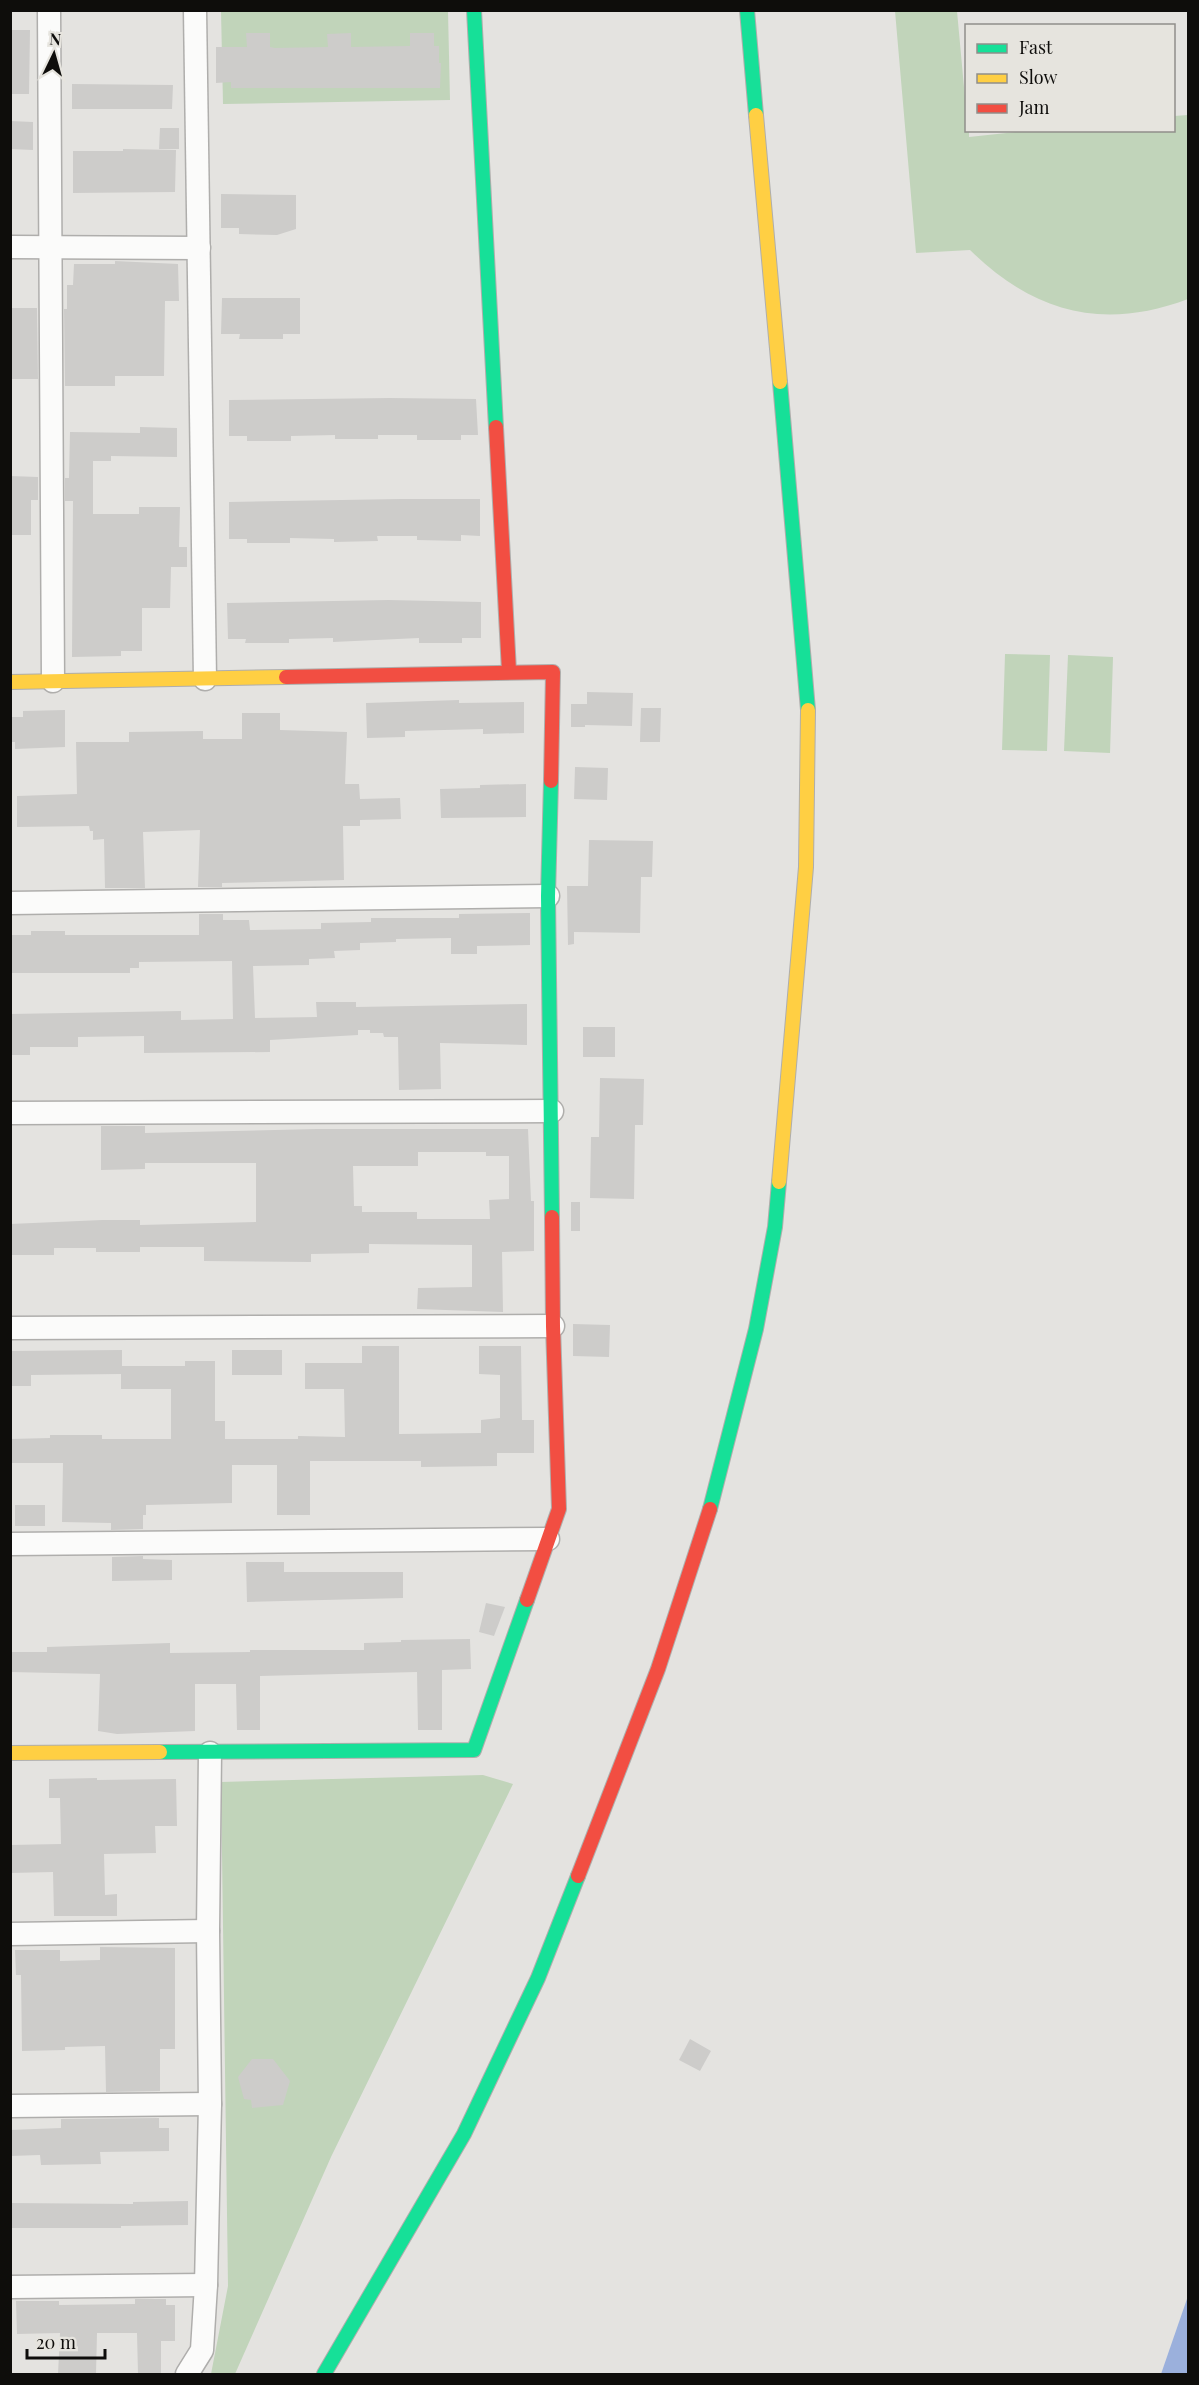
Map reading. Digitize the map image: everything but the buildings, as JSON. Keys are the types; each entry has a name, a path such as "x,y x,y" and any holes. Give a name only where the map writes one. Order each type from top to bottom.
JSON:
{"street":[{"path":"49,10 53,681"},
{"path":"195,10 205,679"},
{"path":"474,10 509,671"},
{"path":"324,2374 464,2134 538,1978 658,1669 690,1572 718,1482 737,1406 756,1329 773,1238 806,867 807,706 747,10"},
{"path":"10,247 199,248"},
{"path":"10,682 509,671 554,672 548,896 553,1326 559,1509 474,1750 10,1753"},
{"path":"10,903 548,896"},
{"path":"10,1113 552,1111"},
{"path":"10,1328 553,1326"},
{"path":"10,1544 548,1539"},
{"path":"187,2374 202,2350 206,2285 210,2104 208,1931 210,1753"},
{"path":"10,1934 208,1931"},
{"path":"10,2106 210,2104"},
{"path":"10,2287 206,2285"}],"green space":[{"path":"221,11 448,11 450,100 223,104"},
{"path":"895,11 957,11 965,98 965,132 969,132 969,137 1015,132 1175,132 1175,116 1188,115 1188,299 1157,309 1127,314 1099,314 1071,310 1045,302 1019,289 994,272 970,250 916,253"},
{"path":"1005,654 1050,655 1047,751 1002,750"},
{"path":"1068,655 1113,657 1110,753 1064,751"},
{"path":"483,1775 513,1784 331,2157 235,2374 211,2374 228,2286 221,1782"}],"water":[{"path":"1188,2296 1188,2374 1161,2374"}],"traffic: fast":[{"path":"474,10 496,427"},
{"path":"747,10 756,115"},
{"path":"780,382 808,710"},
{"path":"551,781 548,896 552,1217"},
{"path":"710,1509 756,1329 775,1227 779,1182"},
{"path":"160,1752 474,1750 527,1600"},
{"path":"324,2374 464,2134 538,1978 578,1876"}],"traffic: slow":[{"path":"756,115 780,382"},
{"path":"10,682 286,677"},
{"path":"779,1182 806,867 808,710"},
{"path":"10,1753 160,1752"}],"traffic: jam":[{"path":"496,427 509,671"},
{"path":"286,677 553,672 551,781"},
{"path":"527,1600 559,1509 552,1217"},
{"path":"578,1876 658,1669 710,1509"}]}
